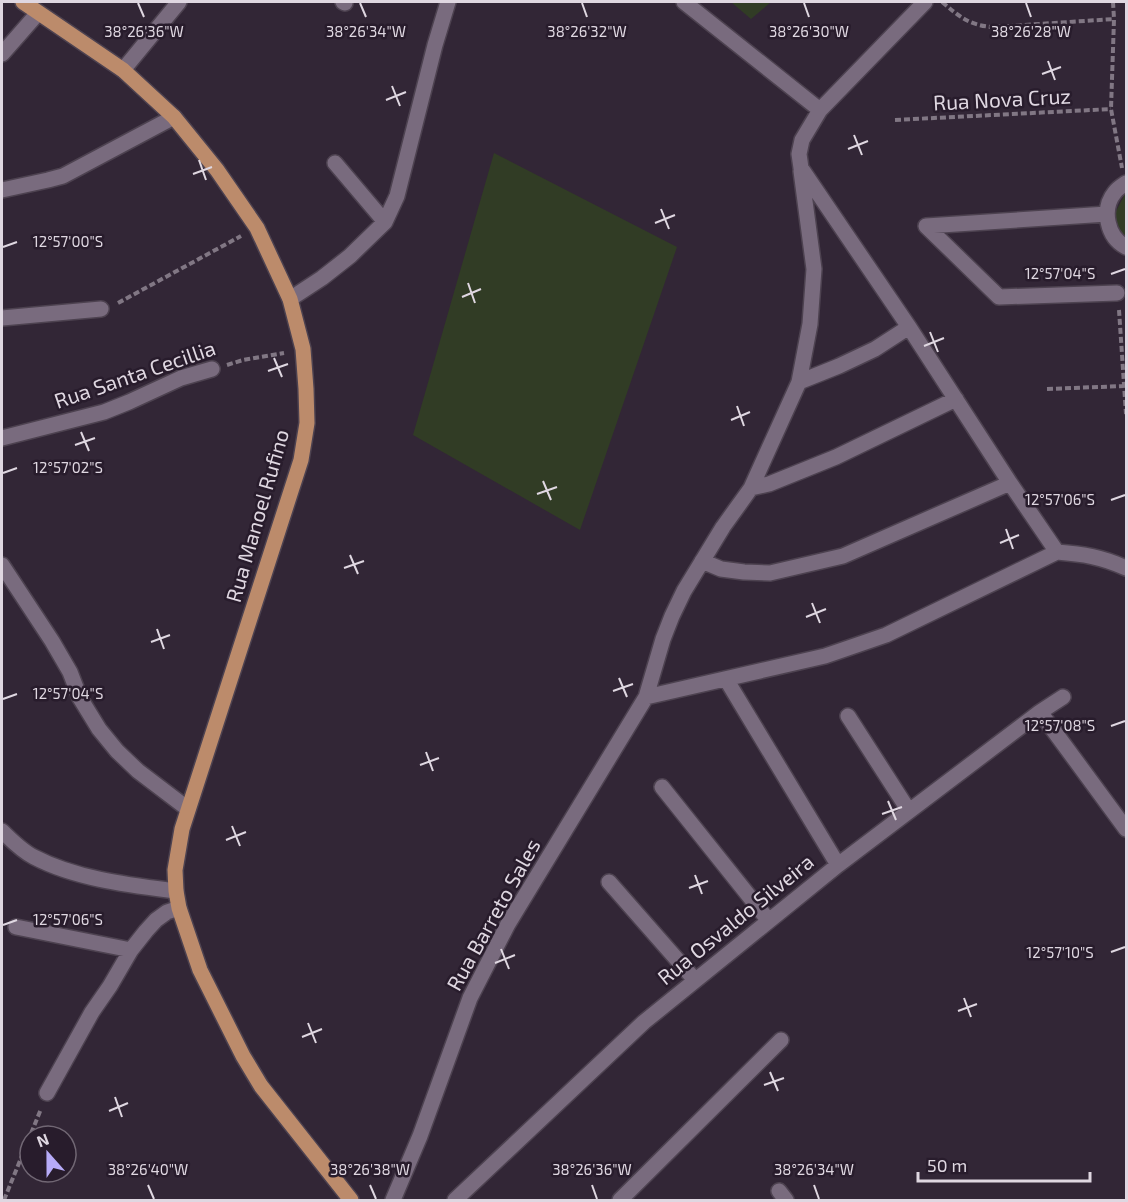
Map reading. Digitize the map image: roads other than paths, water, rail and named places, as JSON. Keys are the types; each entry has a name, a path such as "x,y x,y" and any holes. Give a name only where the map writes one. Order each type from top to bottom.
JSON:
{"main road":[{"name":"Rua Manoel Rufino","path":"23,2 123,70 174,117 217,170 257,228 290,299 303,349 306,389 307,423 301,460 182,829 177,849 176,891 179,908 200,970 243,1056 261,1086 351,1200"}],"street":[{"path":"123,70 179,2"},
{"path":"290,299 350,256 385,222 397,196 448,2"},
{"path":"684,2 820,110"},
{"name":"Rua Barreto Sales","path":"393,1200 420,1136 470,998 508,924 646,697 663,639 684,591 723,527 751,488 799,382 810,324 814,268 799,154 802,140 820,110 925,2"},
{"path":"2,54 38,13"},
{"path":"2,190 63,176 174,117"},
{"path":"335,163 385,222"},
{"path":"801,168 1057,552"},
{"path":"1126,183 1115,191 1109,201 1107,214 1108,225 1113,235 1120,244 1126,247"},
{"path":"1107,214 926,226 999,297 1117,293"},
{"path":"2,318 101,309"},
{"path":"799,382 875,349 909,327"},
{"name":"Rua Santa Cecillia","path":"2,438 104,412 181,378 212,369"},
{"path":"751,488 769,484 836,457 956,399"},
{"path":"702,561 721,569 770,573 843,556 1010,483"},
{"path":"646,697 825,656 886,635 1057,552 1082,554 1109,560 1126,568"},
{"path":"2,565 52,641 70,672 80,698 99,729 138,771 188,809"},
{"path":"726,679 838,865"},
{"name":"Rua Osvaldo Silveira","path":"455,1200 644,1022 838,865 1063,697"},
{"path":"1040,712 1126,829"},
{"path":"848,716 909,811"},
{"path":"662,787 769,921"},
{"path":"2,831 33,857 72,872 117,883 176,891"},
{"path":"609,882 696,980"},
{"path":"47,1093 92,1012 131,950 156,920 167,912 179,908"},
{"path":"16,927 131,950"},
{"path":"620,1200 781,1040"}]}
